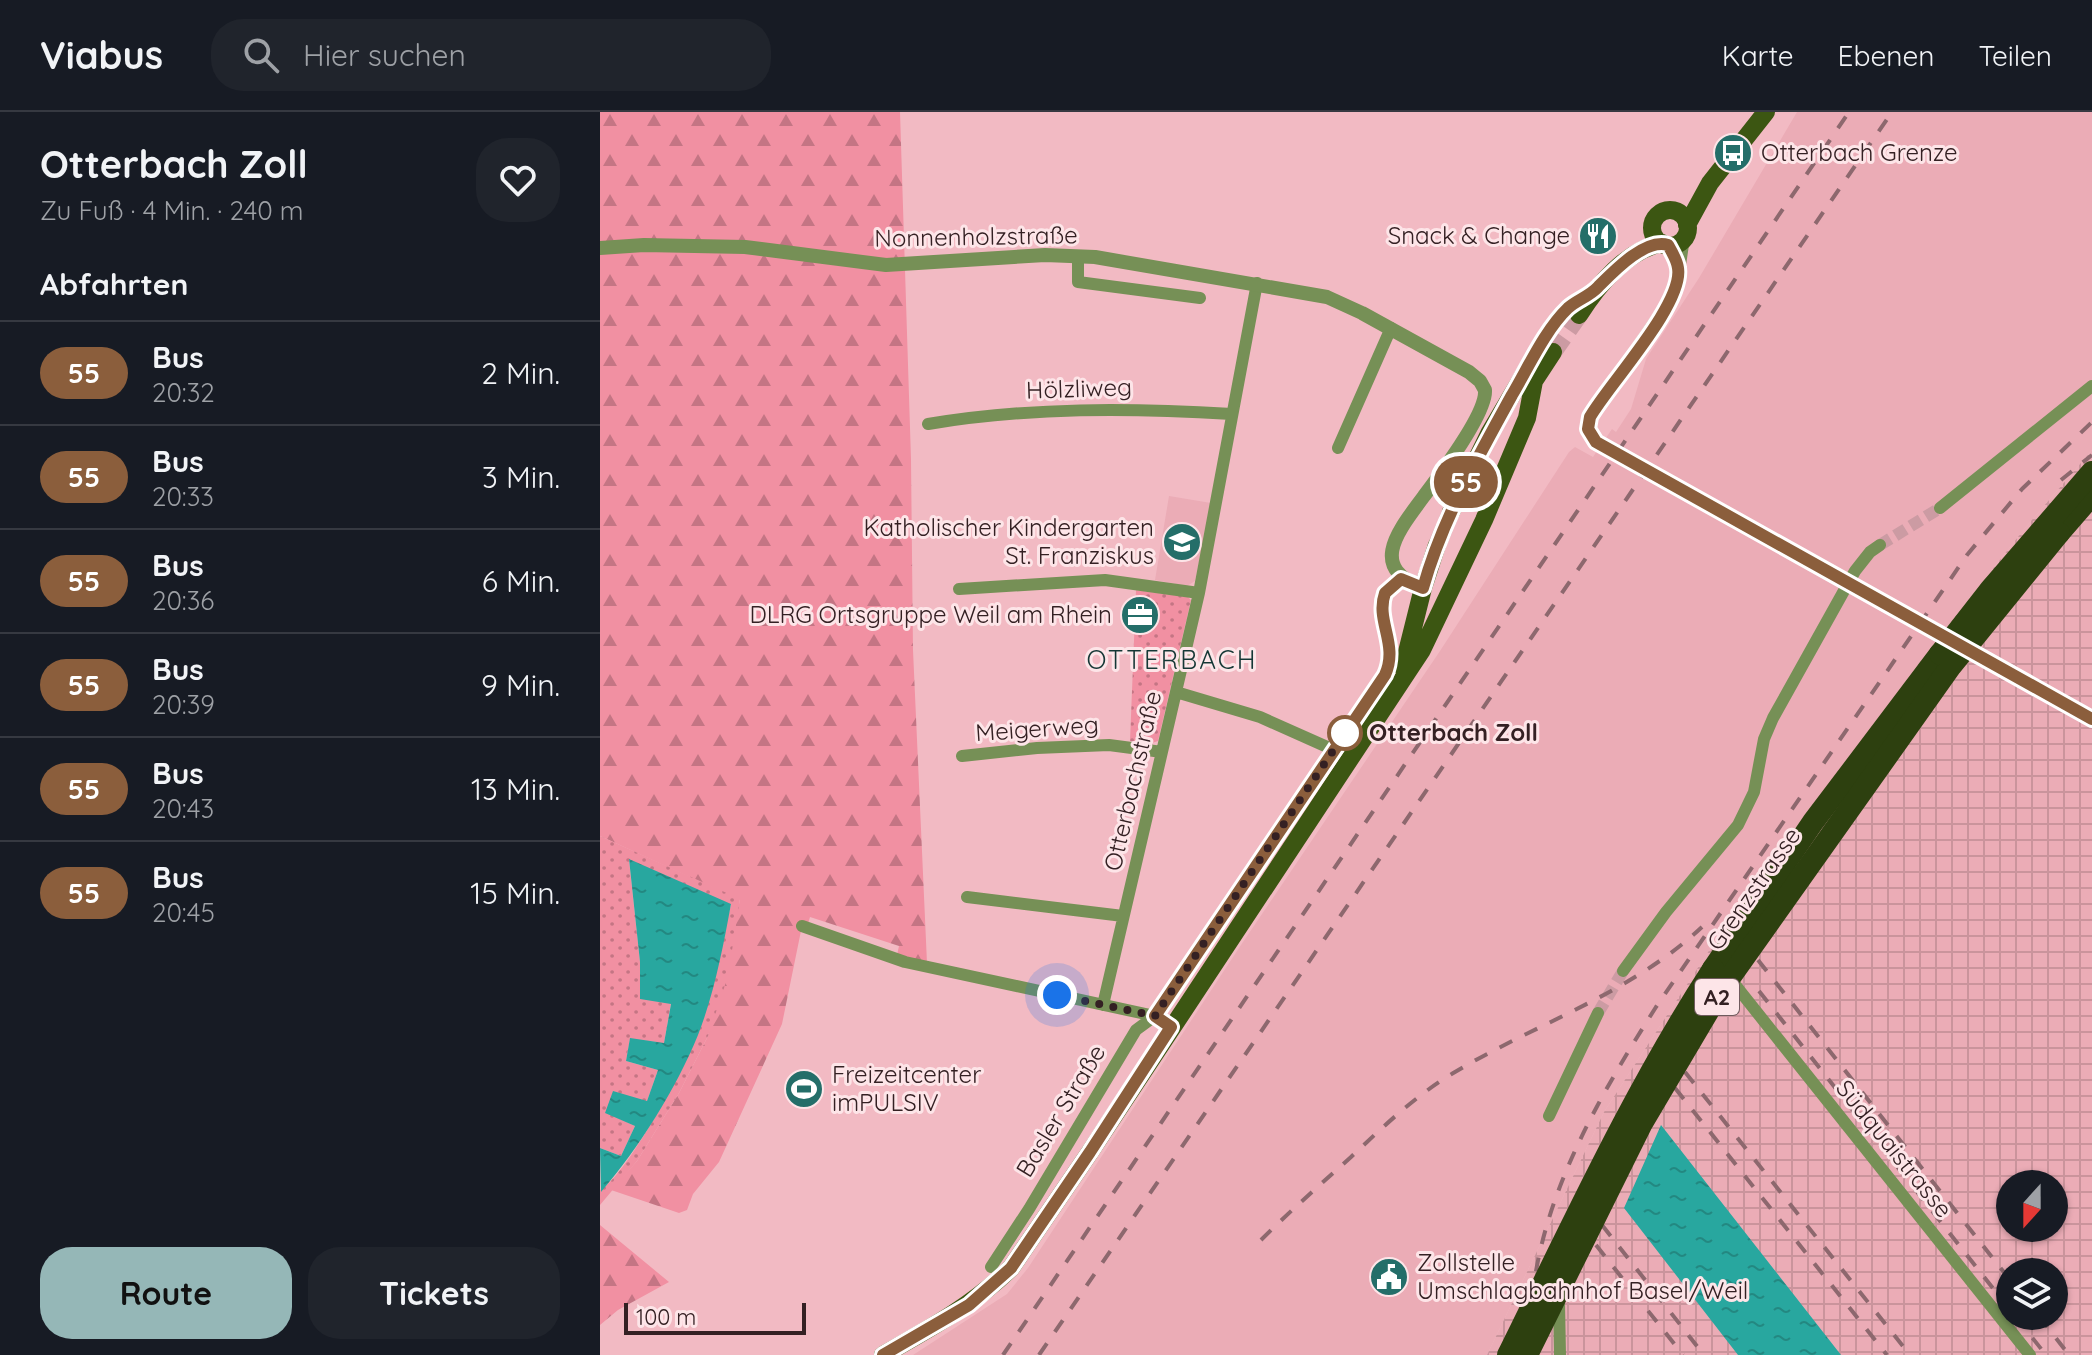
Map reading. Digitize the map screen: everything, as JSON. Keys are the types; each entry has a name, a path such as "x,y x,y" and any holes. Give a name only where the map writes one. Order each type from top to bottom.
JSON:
{"highway":[{"name":"A2","path":"1508,1355 1611,1144 1649,1073 1713,969 1813,822 1940,654 1990,590 2092,472"},
{"name":"A2","path":"1527,1355 1641,1125 1748,949 1951,666 2092,495"}],"main road":[{"path":"1574,312 1627,259 1671,232 1766,112"},
{"path":"1451,512 1490,432 1548,348"},
{"path":"883,1355 969,1305 1011,1268 1375,723 1422,650 1484,520 1528,415 1529,378"},
{"path":"1399,683 1437,545"},
{"path":"1423,588 1446,596"}],"street":[{"path":"1600,445 1588,429 1590,417 1661,315 1672,294 1679,270 1671,232"},
{"name":"Nonnenholzstraße","path":"600,248 644,245 745,247 886,265 1078,256 1257,283 1327,297 1391,328 1469,372 1484,385 1486,395 1482,409 1399,530 1392,556 1401,579"},
{"name":"Nonnenholzstraße","path":"1078,256 1078,282 1200,298"},
{"name":"Otterbachstraße","path":"1103,1005 1199,593 1257,283"},
{"path":"1338,448 1391,328"},
{"path":"1940,508 2092,386"},
{"name":"Hölzliweg","path":"928,424 979,416 1071,409 1139,408 1232,414"},
{"path":"1709,506 1730,517"},
{"path":"1623,971 1666,912 1738,825 1754,792 1773,718 1863,560 1880,545"},
{"path":"1810,562 1877,599"},
{"path":"1401,579 1423,588"},
{"name":"Basler Straße","path":"991,1267 1136,1030 1155,1016 1390,663 1389,633 1382,602 1385,593 1401,579"},
{"path":"959,589 1105,580 1199,593"},
{"path":"1946,639 2092,719"},
{"name":"Grenzstrasse","path":"1560,1355 1559,1303 1566,1259 1621,1140 1724,970 1770,901 1933,678 1960,647"},
{"path":"1176,692 1260,717 1334,750"},
{"name":"Meigerweg","path":"962,756 1109,745 1162,752"},
{"path":"967,897 1123,916"},
{"path":"802,926 905,962 1155,1016 1171,1027"},
{"name":"Südquaistrasse","path":"1724,970 2030,1355"},
{"path":"1549,1116 1598,1013"}],"shaded area":[{"path":"1797,112 2092,112 2092,450 2025,528 1925,655 1723,929 1604,1112 1487,1355 913,1355 1007,1294 1028,1268 1440,651 1569,452 1575,447 1593,457 1612,429 1616,432 1631,409 1646,359 1699,278"},
{"path":"2092,450 2092,1355 1487,1355 1604,1112 1723,929 1925,655 2025,528"},
{"name":"Katholischer Kindergarten St. Franziskus","path":"1169,496 1211,503 1195,581 1187,586 1155,580"}],"green space":[{"path":"600,112 900,112 911,459 913,650 927,963 897,955 899,946 810,917 807,927 802,926 782,1024 719,1162 693,1194 687,1210 679,1213 611,1190 637,1161 679,1093 708,1036 740,900 600,836"},
{"path":"1136,590 1188,597 1191,600 1158,741 1152,743 1130,741"},
{"path":"600,836 740,899 728,976 708,1036 679,1093 637,1161 600,1205 600,1190 624,1166 691,1051 707,1004 731,905 629,860 640,962 640,998 671,1003 664,1043 630,1039 626,1061 658,1070 647,1101 605,1112 635,1126 621,1156 600,1148"},
{"path":"600,1225 669,1282 618,1310 600,1325"}],"water":[{"path":"629,859 731,904 713,987 689,1055 656,1117 601,1192 600,1148 621,1156 635,1126 605,1113 613,1091 647,1101 658,1070 626,1061 630,1038 664,1043 671,1004 640,999 640,962"},
{"path":"1661,1125 1841,1355 1738,1355 1624,1208"}],"tunnel":[{"path":"1542,344 1569,308"},
{"path":"1553,352 1579,315"},
{"path":"1600,445 1625,459"},
{"path":"1631,462 1709,506"},
{"path":"1880,545 1940,508"},
{"path":"1437,545 1451,512"},
{"path":"1730,517 1810,562"},
{"path":"1877,599 1946,639"},
{"path":"1598,1013 1623,971"}],"railway":[{"path":"1003,1355 1849,112"},
{"path":"1039,1355 1892,112"},
{"path":"1531,1355 1531,1308 1538,1261 1550,1216 1585,1129 1631,1047 1967,555 2022,489 2092,422"},
{"path":"2061,480 2092,455"},
{"path":"1261,1240 1427,1091 1486,1054 1645,971 1702,927"},
{"path":"1758,960 1996,1262"},
{"path":"1759,991 1996,1292"},
{"path":"1685,1072 1910,1355"},
{"path":"1675,1088 1887,1355"},
{"path":"1602,1225 1704,1355"},
{"path":"1596,1245 1683,1355"},
{"path":"2026,1330 2046,1355"},
{"path":"2050,1330 2069,1355"}],"bus line":[{"name":"55","path":"883,1355 984,1293 1011,1268 1042,1224 1171,1027 1155,1016 1385,675 1391,655 1389,633 1382,611 1385,593 1401,579 1423,588 1430,561 1451,512 1490,432 1531,361 1569,308 1593,293 1627,259 1655,245 1668,245 1679,270 1678,278 1661,315 1592,412 1588,429 1596,442 2092,719"}],"place":[{"name":"Otterbach Grenze","path":"1733,153"},
{"name":"Snack & Change","path":"1598,236"},
{"name":"Katholischer Kindergarten St. Franziskus","path":"1182,542"},
{"name":"DLRG Ortsgruppe Weil am Rhein","path":"1140,615"},
{"name":"Otterbach Zoll","path":"1345,733"},
{"name":"Freizeitcenter imPULSIV","path":"804,1089"},
{"name":"Zollstelle Umschlagbahnhof Basel/Weil","path":"1389,1277"}],"district":[{"name":"OTTERBACH","path":"1172,660"}],"route":[{"path":"1057,995 1155,1016 1345,733"}]}
